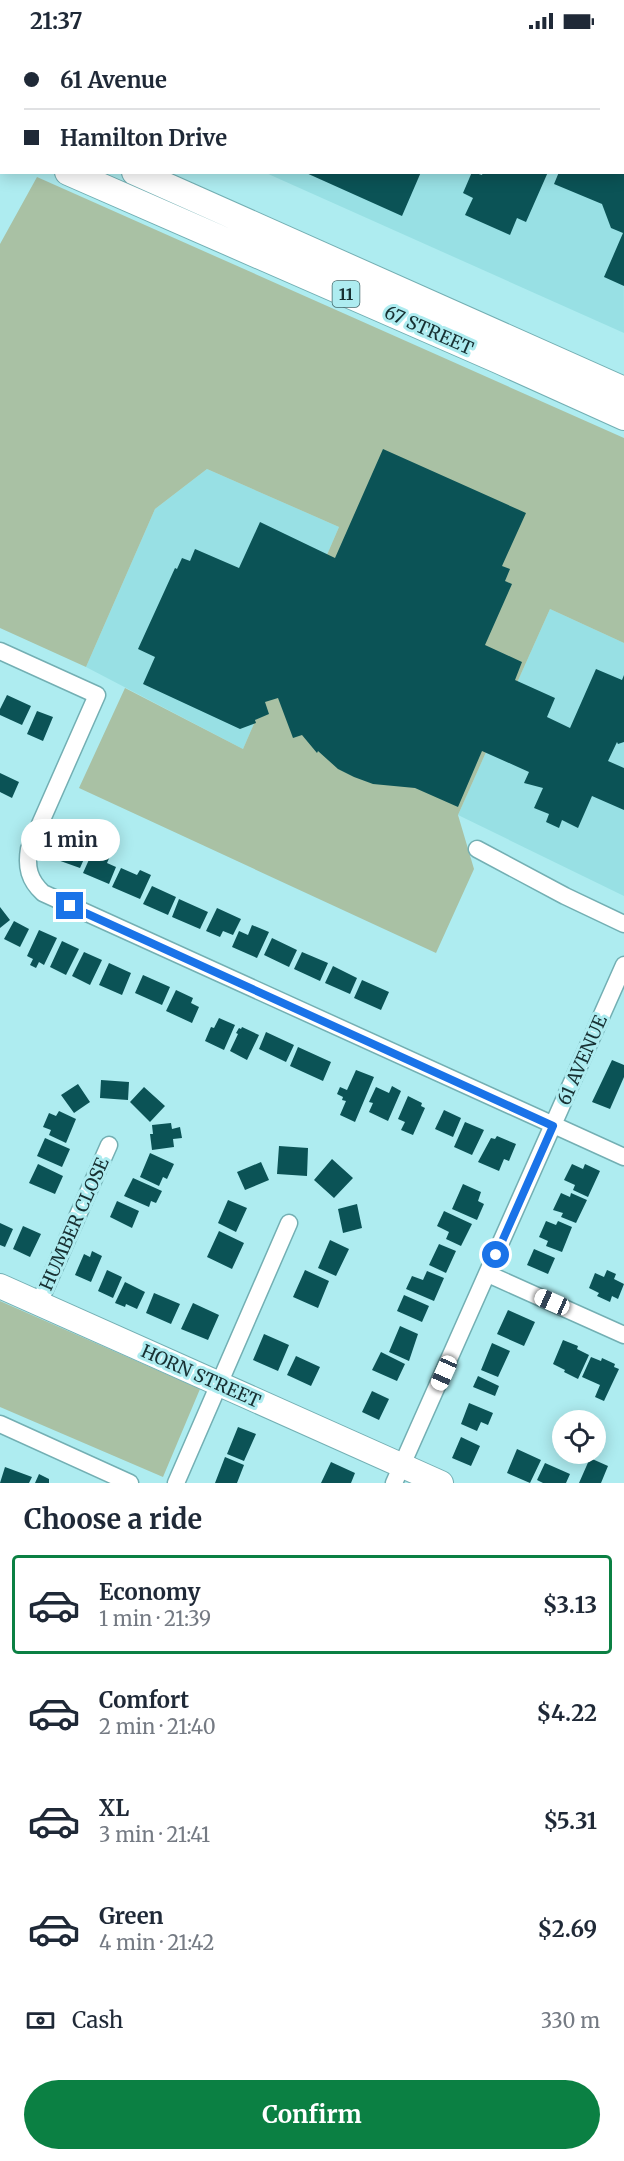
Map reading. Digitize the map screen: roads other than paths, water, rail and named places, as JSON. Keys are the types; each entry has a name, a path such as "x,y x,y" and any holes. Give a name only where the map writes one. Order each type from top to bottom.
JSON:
{"main road":[{"name":"67 STREET","path":"73,174 488,355 624,417"},
{"name":"67 STREET","path":"139,174 624,390"}],"street":[{"path":"0,651 97,695 29,849 27,866 29,874 43,893 624,1158"},
{"path":"477,849 565,896 624,924"},
{"name":"61 AVENUE","path":"398,1474 624,965"},
{"name":"HUMBER CLOSE","path":"39,1303 109,1145"},
{"path":"176,1483 290,1223"},
{"path":"488,1274 624,1335"},
{"name":"HORN STREET","path":"0,1286 218,1383 398,1474 441,1483"},
{"path":"0,1424 130,1483"}]}
